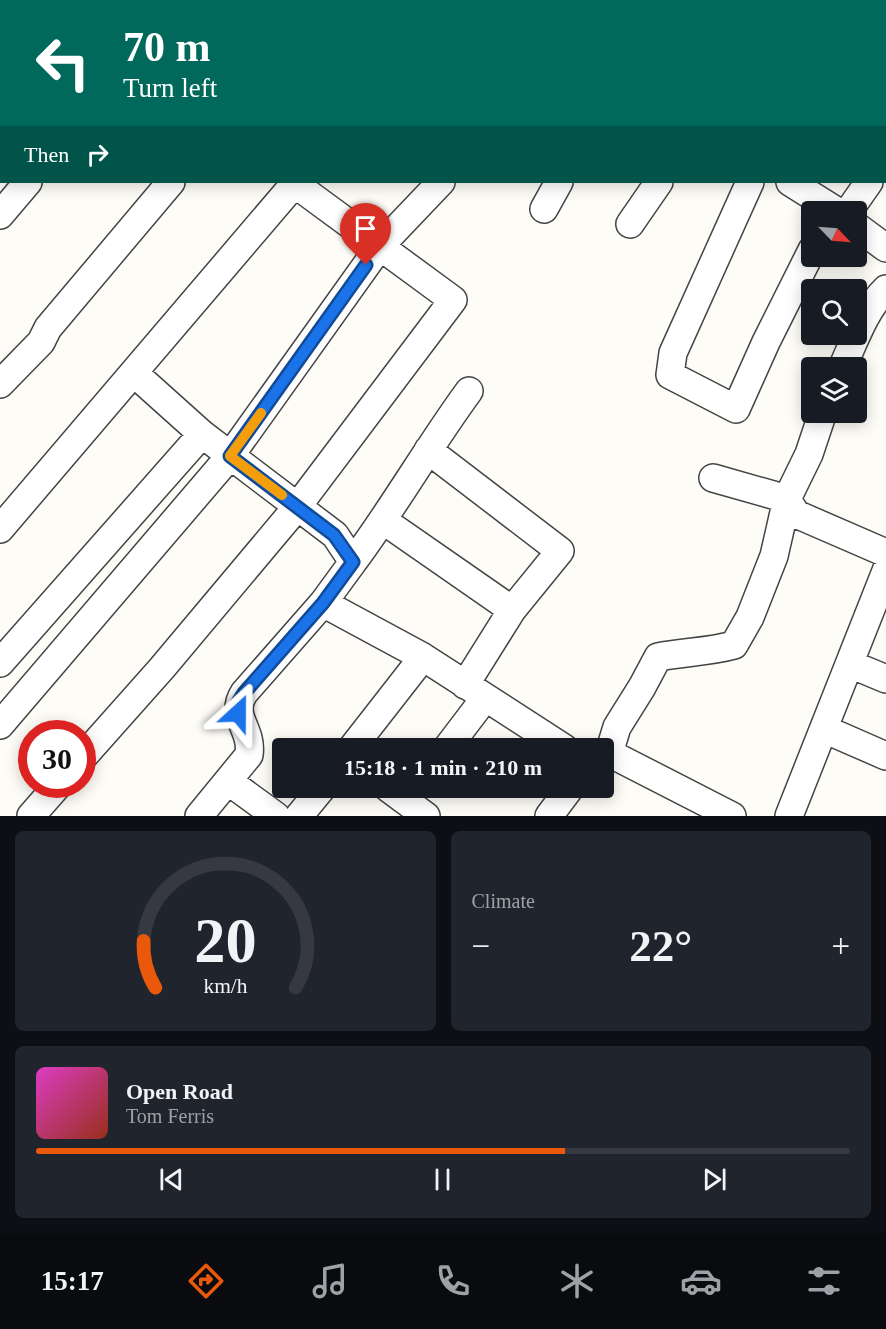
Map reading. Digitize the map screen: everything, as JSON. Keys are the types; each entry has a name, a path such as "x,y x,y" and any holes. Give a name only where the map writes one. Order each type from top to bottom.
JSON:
{"street":[{"path":"0,215 27,183"},
{"path":"0,384 41,342 48,328 170,183"},
{"path":"0,529 296,183 453,300 297,507 162,668 96,742"},
{"path":"0,725 230,456 380,246 440,183"},
{"path":"544,209 558,183"},
{"path":"630,224 658,183"},
{"path":"750,183 673,353 670,375 736,409 804,267"},
{"path":"792,183 822,201"},
{"path":"847,201 868,183"},
{"path":"867,234 886,248"},
{"path":"847,357 860,330 886,289"},
{"path":"134,373 202,434 334,535 353,562"},
{"path":"199,816 249,755 250,744 238,713 237,704 244,693 323,603 384,521 428,450 469,391"},
{"path":"612,738 616,727 658,657 686,652 713,651 734,645 750,617 774,556 787,499 809,454 819,423"},
{"path":"0,663 202,434"},
{"path":"428,450 560,551 512,610 452,738"},
{"path":"713,477 787,499 796,514 886,553"},
{"path":"384,521 512,610"},
{"path":"789,816 886,571"},
{"path":"323,603 423,657 548,738"},
{"path":"360,738 423,657"},
{"path":"850,664 886,679"},
{"path":"825,729 886,756"},
{"path":"614,758 732,816"},
{"path":"228,781 276,816"},
{"path":"31,816 47,798"},
{"path":"300,816 314,798"},
{"path":"549,816 562,798"}],"slow traffic":[{"path":"261,413 230,456 282,495"}],"route":[{"path":"238,713 237,704 244,693 323,603 353,562 334,535 230,456 366,265"}]}
